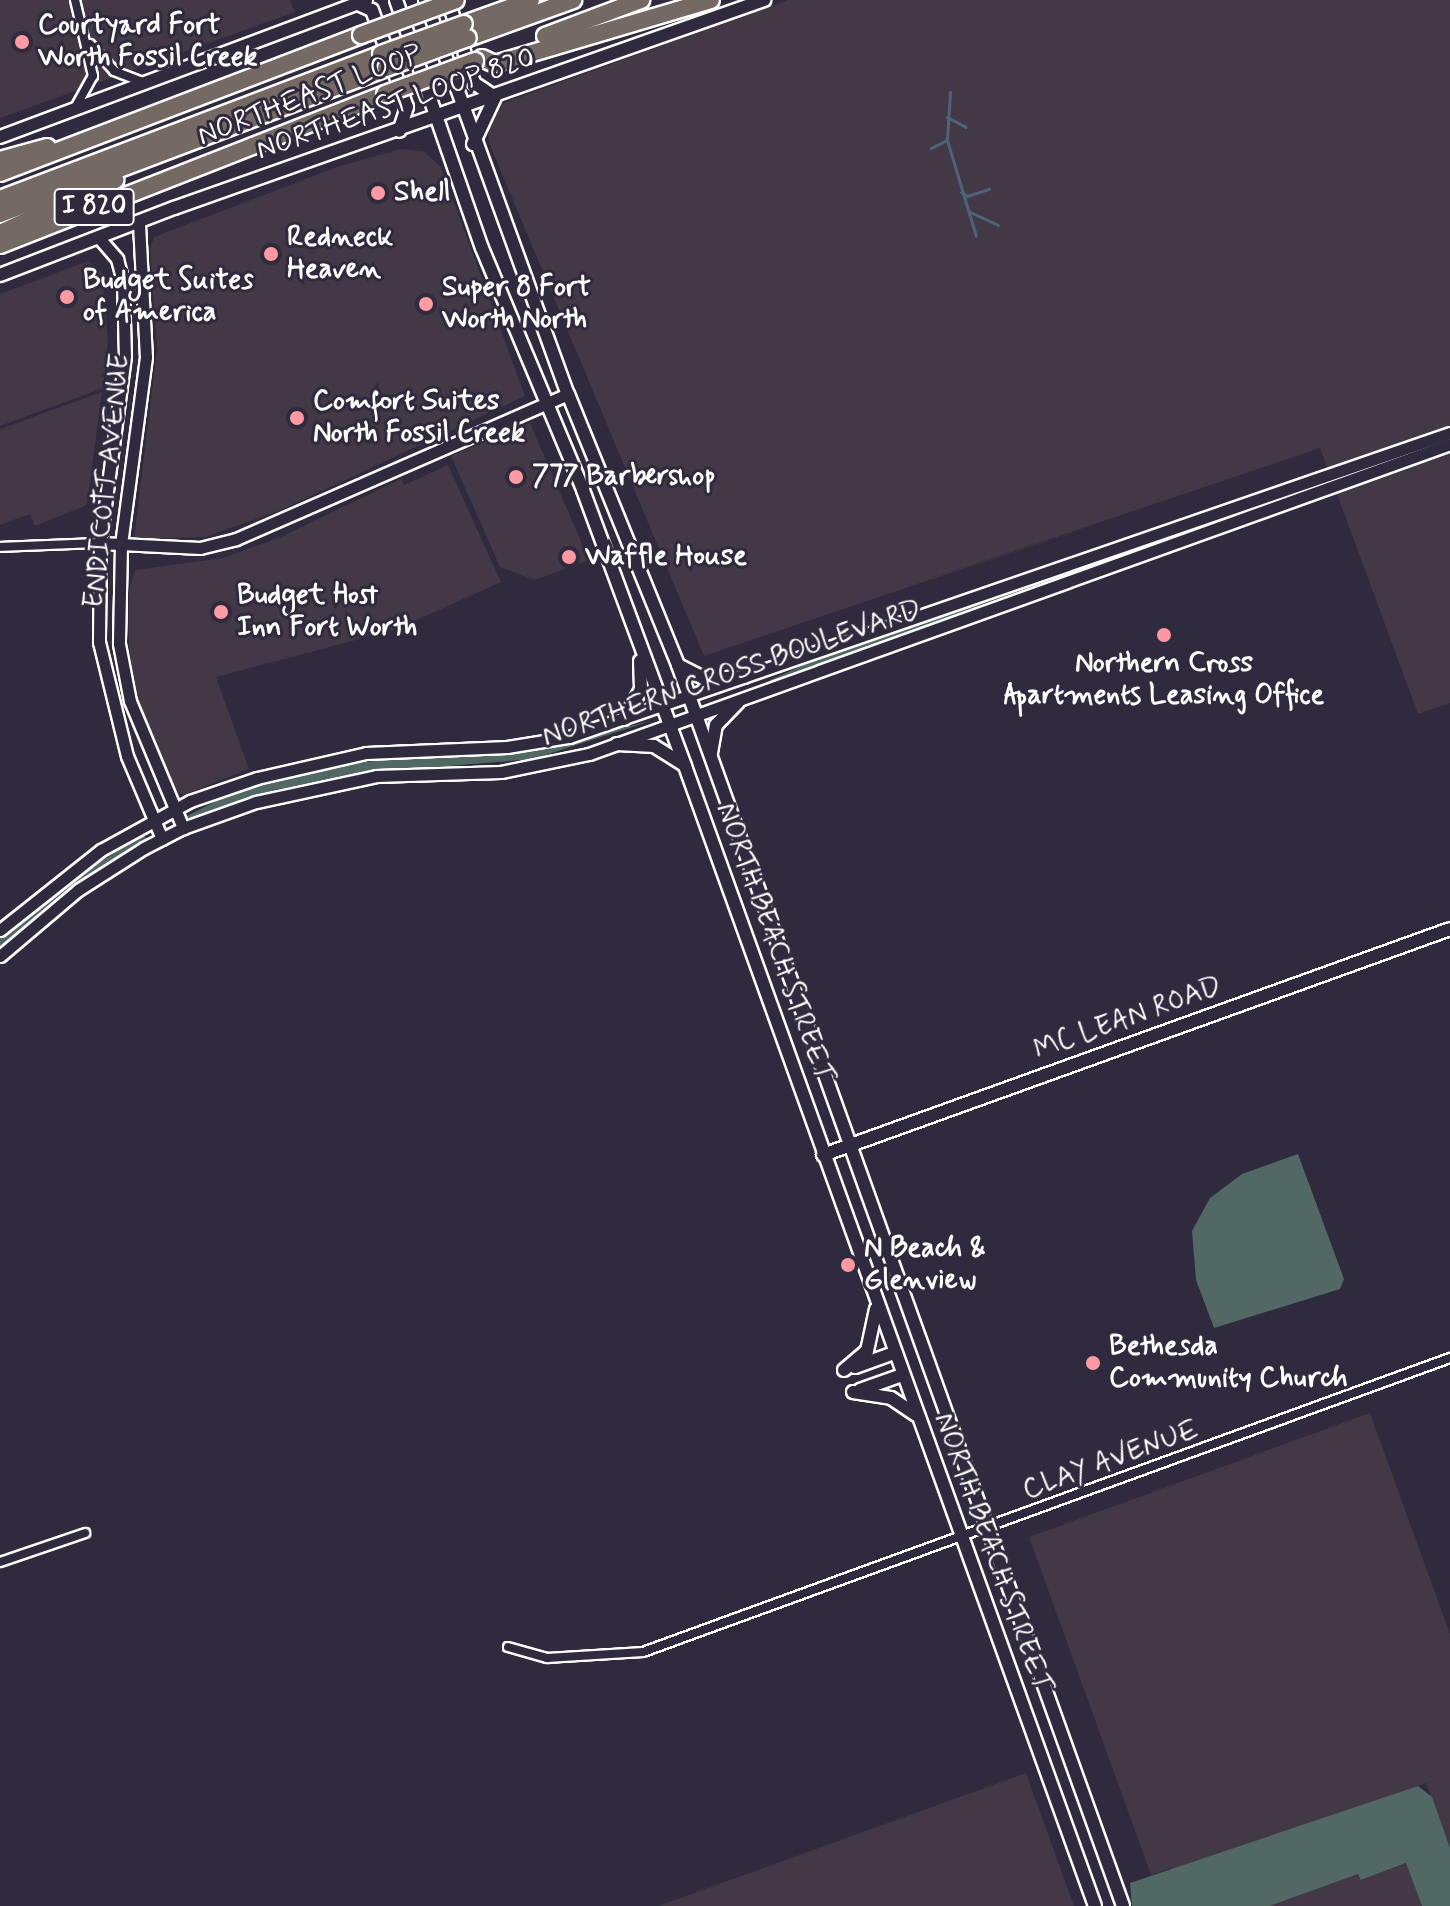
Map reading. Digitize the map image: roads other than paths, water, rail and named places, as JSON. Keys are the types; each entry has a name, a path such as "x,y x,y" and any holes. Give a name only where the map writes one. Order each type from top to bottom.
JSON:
{"highway":[{"name":"NORTHEAST LOOP","path":"0,173 68,144 456,0"},
{"path":"466,31 531,0"},
{"path":"0,199 466,31 573,0"},
{"name":"NORTHEAST LOOP","path":"0,245 385,94 641,0"},
{"path":"479,60 495,64 711,0"},
{"path":"0,214 384,61"},
{"path":"0,160 25,150 68,144"},
{"path":"0,233 142,168 175,146"}],"main road":[{"name":"NORTH BEACH STREET","path":"396,0 435,120 635,630 685,766 1095,1906"},
{"name":"NORTH BEACH STREET","path":"425,0 473,144 568,394 678,665 1123,1906"},
{"path":"448,0 474,83 495,97 473,144"},
{"name":"NORTHEAST LOOP 820","path":"0,275 764,0"},
{"path":"0,137 360,1 372,10 407,107 399,131"},
{"path":"624,719 641,689 635,630"},
{"path":"678,665 706,679 744,677"},
{"path":"711,760 711,734 738,702"},
{"path":"617,744 654,746 685,766"},
{"name":"MC LEAN ROAD","path":"823,1155 1450,929"},
{"path":"877,1306 867,1351 844,1370 894,1353"},
{"path":"902,1375 853,1392 891,1398 917,1416"}],"street":[{"path":"74,111 93,76 89,44 75,0"},
{"path":"89,44 114,71 149,83"},
{"name":"ENDICOTT AVENUE","path":"139,224 146,357 121,545 118,622 123,672 173,809 183,828"},
{"name":"ENDICOTT AVENUE","path":"99,238 117,259 123,282 125,356 100,543 102,669 127,756 162,839"},
{"path":"125,356 146,357"},
{"path":"0,547 100,543 200,548 236,539 568,394"},
{"name":"NORTHERN CROSS BOULEVARD","path":"0,930 53,884 173,809 324,761 403,749 542,744 662,706 1450,433"},
{"name":"NORTHERN CROSS BOULEVARD","path":"0,956 78,890 162,839 183,828 256,802 345,782 429,772 501,772 617,744 1450,444"},
{"path":"1091,555 1096,569"},
{"name":"CLAY AVENUE","path":"508,1647 547,1658 643,1652 1450,1358"},
{"path":"0,1562 85,1533"}],"waterway":[{"path":"950,92 947,140 976,236"},
{"path":"947,117 966,127"},
{"path":"931,148 947,140"},
{"path":"961,192 967,196 989,189"},
{"path":"968,211 998,225"}],"place":[{"name":"Courtyard Fort Worth Fossil Creek","path":"22,42"},
{"name":"Shell","path":"378,193"},
{"name":"Redneck Heaven","path":"271,254"},
{"name":"Budget Suites of America","path":"67,297"},
{"name":"Super 8 Fort Worth North","path":"426,304"},
{"name":"Comfort Suites North Fossil Creek","path":"297,418"},
{"name":"777 Barbershop","path":"516,477"},
{"name":"Waffle House","path":"569,557"},
{"name":"Budget Host Inn Fort Worth","path":"221,612"},
{"name":"Northern Cross Apartments Leasing Office","path":"1164,635"},
{"name":"N Beach & Glenview","path":"848,1265"},
{"name":"Bethesda Community Church","path":"1093,1363"}]}
